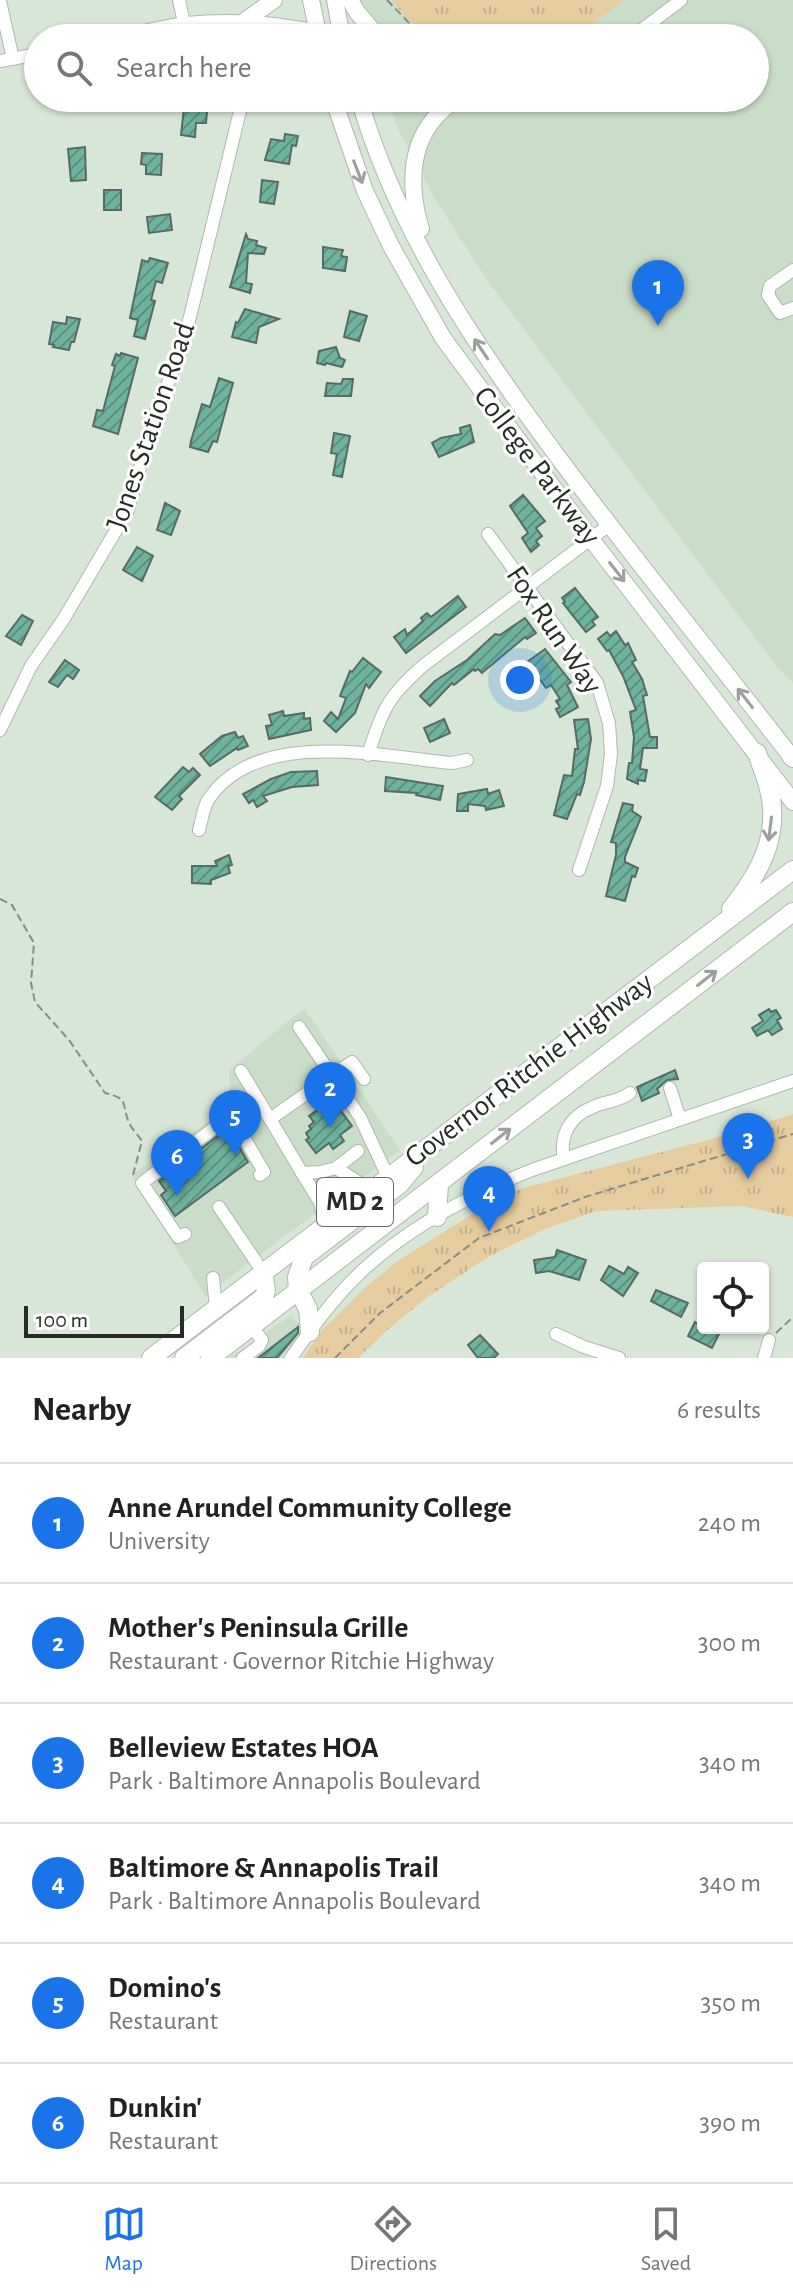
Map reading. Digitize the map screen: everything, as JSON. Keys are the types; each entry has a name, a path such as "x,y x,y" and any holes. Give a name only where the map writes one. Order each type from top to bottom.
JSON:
{"highway":[{"path":"713,931 750,885 768,849 772,810 757,753"},
{"name":"Governor Ritchie Highway","path":"151,1358 793,870"},
{"name":"Governor Ritchie Highway","path":"210,1358 793,912"},
{"path":"310,1332 308,1309 298,1290 297,1277 304,1257 400,1184 433,1143"},
{"path":"437,1217 439,1184"},
{"path":"184,1358 264,1297 263,1272"}],"main road":[{"path":"252,24 246,20 274,0"},
{"path":"311,0 316,24"},
{"path":"335,0 341,24"},
{"path":"350,0 368,24"},
{"path":"332,112 344,137"},
{"name":"College Parkway","path":"337,112 365,191 391,246 443,338 591,539 793,802"},
{"name":"College Parkway","path":"363,112 389,184 478,347 609,525 792,757"},
{"path":"436,275 413,203 412,185 421,141 431,121 441,112"}],"street":[{"path":"649,24 681,0"},
{"path":"0,1 6,60"},
{"path":"183,1 184,23"},
{"path":"179,24 246,20 267,24"},
{"name":"Jones Station Road","path":"0,730 31,666 63,620 128,510 155,414 178,359 190,317 240,112"},
{"path":"793,270 770,286 768,295 780,313 793,308"},
{"path":"368,755 379,716 397,689 422,666 609,525"},
{"name":"Fox Run Way","path":"488,534 597,683 609,723 611,754 607,786 579,870"},
{"path":"199,830 207,802 230,776 262,761 301,751 452,763 467,760"},
{"path":"299,1027 360,1117 388,1177"},
{"path":"270,1119 352,1062 364,1079"},
{"path":"241,1071 320,1202 325,1225"},
{"path":"291,1358 362,1271 437,1217 496,1184 793,1081"},
{"path":"670,1088 680,1119"},
{"path":"564,1159 561,1145 566,1129 576,1117 593,1106 620,1100 630,1093"},
{"path":"185,1234 178,1237 142,1183 231,1115 264,1172 260,1175"},
{"path":"302,1173 336,1168 358,1151"},
{"path":"336,1168 371,1190"},
{"path":"219,1207 263,1272"},
{"path":"213,1278 216,1308"},
{"path":"243,1358 262,1340 251,1326"},
{"path":"556,1334 582,1353 619,1358"},
{"path":"764,1358 769,1340"}],"path":[{"path":"387,0 410,24"},
{"path":"0,899 12,905 34,943 31,983 35,1002 69,1040 105,1093 118,1096 124,1102 129,1124 142,1141 133,1174 135,1181 142,1183"},
{"path":"335,1358 380,1313 479,1238 585,1197 793,1134"},
{"path":"769,1340 793,1317"}],"shaded area":[{"path":"360,0 793,0 793,683 777,667 490,284 436,201 392,112 769,112 769,24 365,24"},
{"path":"304,1008 400,1150 205,1296 132,1175 231,1106 229,1070"},
{"path":"291,1315 304,1328 282,1358 229,1358"}],"green space":[{"path":"392,0 624,0 593,24 415,24"},
{"path":"793,1114 793,1217 741,1206 596,1211 545,1229 488,1257 429,1296 358,1358 303,1358 322,1330 366,1287 399,1260 482,1208 523,1188 727,1135"}],"building":[{"path":"184,112 207,112 206,123 196,123 195,137 181,135"},
{"path":"285,134 298,136 296,146 292,145 289,164 265,160 271,139 284,141"},
{"path":"85,147 86,180 71,181 68,149"},
{"path":"142,153 162,154 161,175 146,174 146,165 141,164"},
{"path":"262,180 278,182 274,204 260,202"},
{"path":"104,190 121,190 121,210 104,210"},
{"path":"170,214 172,230 149,233 147,217"},
{"path":"246,234 248,239 257,241 256,245 266,248 264,254 248,253 246,283 252,284 250,293 230,287"},
{"path":"323,247 343,250 341,256 347,257 345,271 323,268"},
{"path":"150,258 168,263 162,283 156,281 151,300 155,301 145,339 134,336 138,320 130,318 142,260 148,262"},
{"path":"245,309 279,319 259,327 256,343 232,337 236,322"},
{"path":"350,311 367,316 359,341 344,337"},
{"path":"67,317 80,319 74,342 71,342 69,350 53,347 49,344 53,322 66,324"},
{"path":"336,347 340,358 345,360 342,367 317,363 319,351"},
{"path":"121,353 138,358 118,434 93,426 97,410 103,411 116,354 120,356"},
{"path":"219,378 233,383 217,442 213,441 208,452 190,447 202,404 210,407"},
{"path":"343,379 353,379 351,396 325,396 327,383 341,384"},
{"path":"470,425 474,442 439,457 432,443 461,434 460,428"},
{"path":"334,433 350,436 342,477 333,475 337,454 331,453"},
{"path":"523,495 545,521 536,528 542,536 536,541 539,545 531,552 522,538 528,533 510,506"},
{"path":"165,503 180,511 171,535 157,530"},
{"path":"137,547 153,556 142,581 123,570"},
{"path":"575,588 598,617 592,621 595,625 586,632 563,603 562,598"},
{"path":"458,596 466,607 406,653 394,637 405,629 407,635 423,621 421,618 427,613 431,617"},
{"path":"22,615 33,621 21,645 6,636"},
{"path":"525,618 536,633 527,639 525,637 482,673 474,669 454,685 452,683 430,706 420,696 495,634 500,635"},
{"path":"616,631 625,645 628,643 636,660 632,662 647,695 643,696 650,737 657,737 657,748 643,748 640,769 647,770 645,781 638,780 638,784 627,779 634,737 630,712 636,710 623,676 609,650 598,639 607,632 610,636"},
{"path":"545,649 571,682 567,685 578,707 560,717 556,709 560,707 556,701 560,699 551,685 546,688 527,662"},
{"path":"363,658 381,672 369,688 366,684 355,713 336,732 324,721 331,712 338,719 346,698 340,696 350,671"},
{"path":"65,660 79,670 73,679 67,675 58,687 49,682"},
{"path":"283,711 284,716 304,713 304,719 310,718 311,730 269,739 266,726 272,725 269,715"},
{"path":"444,719 450,733 430,742 424,728"},
{"path":"588,719 591,739 584,782 567,819 554,815 564,775 572,776 575,749 578,749 574,720"},
{"path":"235,732 238,738 243,736 248,746 237,748 210,766 200,754 222,736"},
{"path":"183,767 189,772 193,768 200,775 179,796 182,799 172,810 155,797"},
{"path":"317,771 318,785 292,787 263,796 267,801 257,807 253,800 249,803 243,794 291,772"},
{"path":"386,777 443,786 440,800 417,793 385,791"},
{"path":"487,789 488,794 499,790 504,806 486,810 485,806 468,804 468,811 457,811 458,794"},
{"path":"623,803 633,805 632,811 641,817 625,857 625,862 638,868 635,877 632,876 625,901 606,896 616,855 616,843 611,842"},
{"path":"229,855 232,865 228,866 230,873 211,880 211,884 192,883 192,866 217,866 215,861"},
{"path":"769,1009 771,1012 776,1010 782,1029 772,1035 768,1030 757,1036 752,1028 763,1021 759,1015"},
{"path":"675,1070 678,1079 667,1080 657,1089 659,1093 642,1101 637,1087"},
{"path":"328,1102 331,1106 335,1103 352,1126 340,1135 344,1141 333,1149 329,1143 316,1153 306,1140 309,1138 306,1133 311,1129 309,1126 314,1122 309,1116"},
{"path":"228,1128 248,1162 175,1216 161,1195 166,1191 159,1181"},
{"path":"557,1250 586,1260 579,1280 549,1271 536,1273 534,1260 555,1257"},
{"path":"609,1266 624,1274 628,1267 638,1273 623,1296 601,1280"},
{"path":"656,1290 688,1303 681,1317 651,1301"},
{"path":"695,1322 697,1334 719,1334 712,1348 688,1336"},
{"path":"298,1327 298,1333 277,1358 258,1358"},
{"path":"480,1335 498,1354 494,1358 478,1358 468,1345"}],"place":[{"name":"Anne Arundel Community College","path":"658,326"},
{"name":"Mother's Peninsula Grille","path":"330,1128"},
{"name":"Domino's","path":"235,1156"},
{"name":"Belleview Estates HOA","path":"748,1179"},
{"name":"Dunkin'","path":"177,1196"},
{"name":"Baltimore & Annapolis Trail","path":"489,1232"}]}
